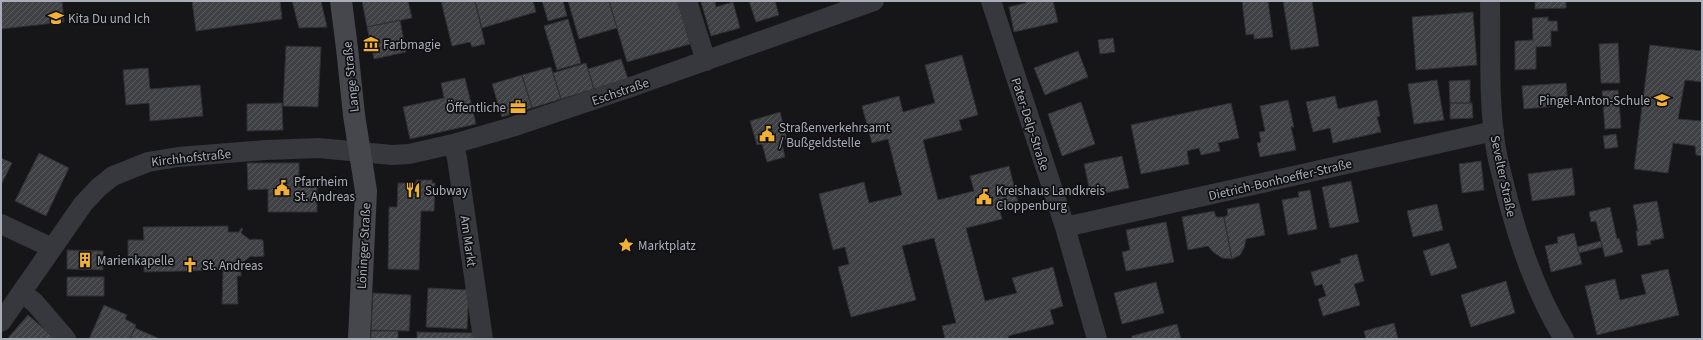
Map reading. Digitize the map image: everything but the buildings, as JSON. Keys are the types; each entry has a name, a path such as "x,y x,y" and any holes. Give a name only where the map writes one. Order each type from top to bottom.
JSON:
{"street":[{"name":"Lange Straße","path":"341,1 348,48 354,115 361,153"},
{"path":"687,1 706,61"},
{"name":"Eschstraße","path":"361,153 392,155 409,154 453,144 566,109 874,1"},
{"name":"Pater-Delp-Straße","path":"991,1 1065,227 1097,339"},
{"name":"Sevelter Straße","path":"1490,1 1494,131 1496,150 1513,221 1524,256 1537,288 1564,339"},
{"name":"Dietrich-Bonhoeffer-Straße","path":"1065,227 1494,131"},
{"name":"Am Markt","path":"453,144 457,158 483,339"},
{"name":"Kirchhofstraße","path":"1,322 83,204 99,187 114,176 148,162 178,157 266,150 329,148 361,153"},
{"name":"Löninger Straße","path":"359,339 360,287 366,198 361,153"},
{"path":"1,224 52,248"},
{"path":"22,292 35,303 66,339"}],"place":[{"name":"Kita Du und Ich","path":"56,18"},
{"name":"Farbmagie","path":"371,44"},
{"name":"Pingel-Anton-Schule","path":"1662,100"},
{"name":"Öffentliche","path":"518,107"},
{"name":"Straßenverkehrsamt / Bußgeldstelle","path":"767,134"},
{"name":"Pfarrheim St. Andreas","path":"282,188"},
{"name":"Subway","path":"413,190"},
{"name":"Kreishaus Landkreis Cloppenburg","path":"984,197"},
{"name":"Marktplatz","path":"626,245"},
{"name":"Marienkapelle","path":"85,260"},
{"name":"St. Andreas","path":"190,265"}]}
